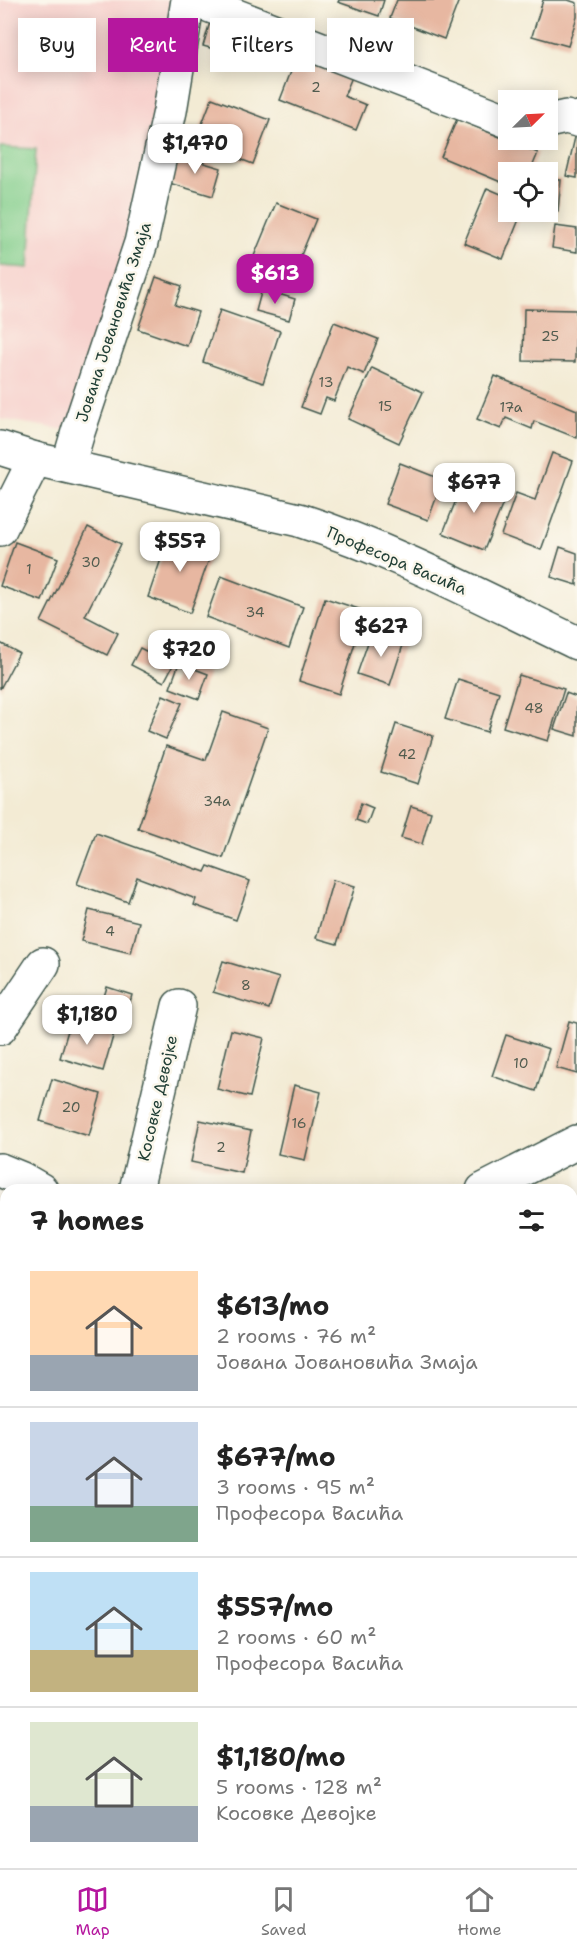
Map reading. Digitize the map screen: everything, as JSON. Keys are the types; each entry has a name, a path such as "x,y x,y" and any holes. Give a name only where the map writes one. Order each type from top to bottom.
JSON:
{"street":[{"name":"Јована Јовановића Змаја","path":"68,466 141,243 170,111 188,0"},
{"path":"195,0 498,117"},
{"path":"558,119 566,117 577,120"},
{"name":"Професора Васића","path":"0,448 35,459 298,520 331,530 417,566 577,644"},
{"path":"0,529 35,459"},
{"path":"0,1028 43,964"},
{"name":"Косовке Девојке","path":"137,1184 179,1006"},
{"path":"495,1184 577,1142"},
{"path":"0,1170 31,1184"}],"shaded area":[{"path":"0,0 172,0 170,18 108,18 108,72 163,72 141,243 78,432 0,419"}],"green space":[{"path":"0,147 36,149 29,268 0,266"}],"building":[{"path":"339,0 384,0 379,16 338,2"},
{"path":"397,0 459,0 444,39 414,27 414,18 390,18"},
{"path":"543,0 568,0 577,3 577,17 568,46 532,36"},
{"path":"210,22 210,48 203,46"},
{"path":"315,63 327,67 327,72 339,72 352,77 344,96 366,105 356,130 280,100 291,72 315,72"},
{"path":"212,98 270,120 253,164 195,142"},
{"path":"457,119 498,136 498,150 531,150 538,153 534,162 498,162 498,181 441,157"},
{"path":"577,134 577,178 566,176"},
{"path":"177,155 221,168 213,196 169,183"},
{"path":"558,180 561,180 558,211"},
{"path":"487,188 498,193 498,222 518,222 503,259 464,243"},
{"path":"276,203 316,219 294,272 254,256"},
{"path":"555,226 577,229 577,252 552,248"},
{"path":"156,277 182,286 175,305 198,312 187,346 138,329"},
{"path":"262,289 295,299 289,320 256,311"},
{"path":"524,309 576,310 575,362 523,361"},
{"path":"220,310 280,331 263,383 203,362"},
{"path":"334,322 378,339 364,374 347,367 334,401 326,398 320,414 301,407"},
{"path":"372,368 423,392 399,443 348,419"},
{"path":"495,376 577,410 577,438 534,421 532,429 506,418 501,429 477,419"},
{"path":"552,453 573,461 541,550 501,535 516,493 535,500"},
{"path":"400,463 443,480 428,520 385,504"},
{"path":"466,475 493,486 489,496 504,501 484,550 443,533"},
{"path":"88,527 121,544 85,616 118,633 107,655 41,622"},
{"path":"170,533 213,548 190,613 148,597"},
{"path":"15,542 58,558 42,601 0,586"},
{"path":"560,547 577,553 577,585 551,577"},
{"path":"221,576 303,607 289,648 206,617"},
{"path":"325,598 365,611 339,694 299,681"},
{"path":"372,631 404,642 390,685 357,674"},
{"path":"0,643 19,653 0,689"},
{"path":"140,648 173,665 164,682 131,665"},
{"path":"179,663 208,674 199,699 170,688"},
{"path":"519,675 564,689 548,741 503,727"},
{"path":"458,679 499,692 487,732 445,719"},
{"path":"566,693 577,697 577,736 554,729"},
{"path":"163,695 182,703 166,739 147,731"},
{"path":"223,712 268,728 223,858 138,828 166,746 206,760"},
{"path":"396,724 433,736 418,784 381,772"},
{"path":"361,803 373,808 367,824 356,820"},
{"path":"411,806 431,812 422,844 401,838"},
{"path":"96,833 205,872 208,866 250,881 236,920 194,905 196,899 137,877 128,902 77,884"},
{"path":"333,880 355,886 337,944 316,938"},
{"path":"89,910 139,922 131,953 81,941"},
{"path":"223,961 279,978 269,1009 213,992"},
{"path":"107,987 132,995 123,1027 97,1019"},
{"path":"71,1020 114,1033 103,1071 60,1058"},
{"path":"569,1021 577,1023 577,1074 556,1068"},
{"path":"231,1030 264,1038 250,1097 217,1089"},
{"path":"506,1035 549,1049 536,1091 492,1076"},
{"path":"52,1079 101,1094 89,1136 40,1121"},
{"path":"294,1085 321,1092 305,1160 278,1154"},
{"path":"200,1120 251,1131 242,1173 191,1162"}]}
